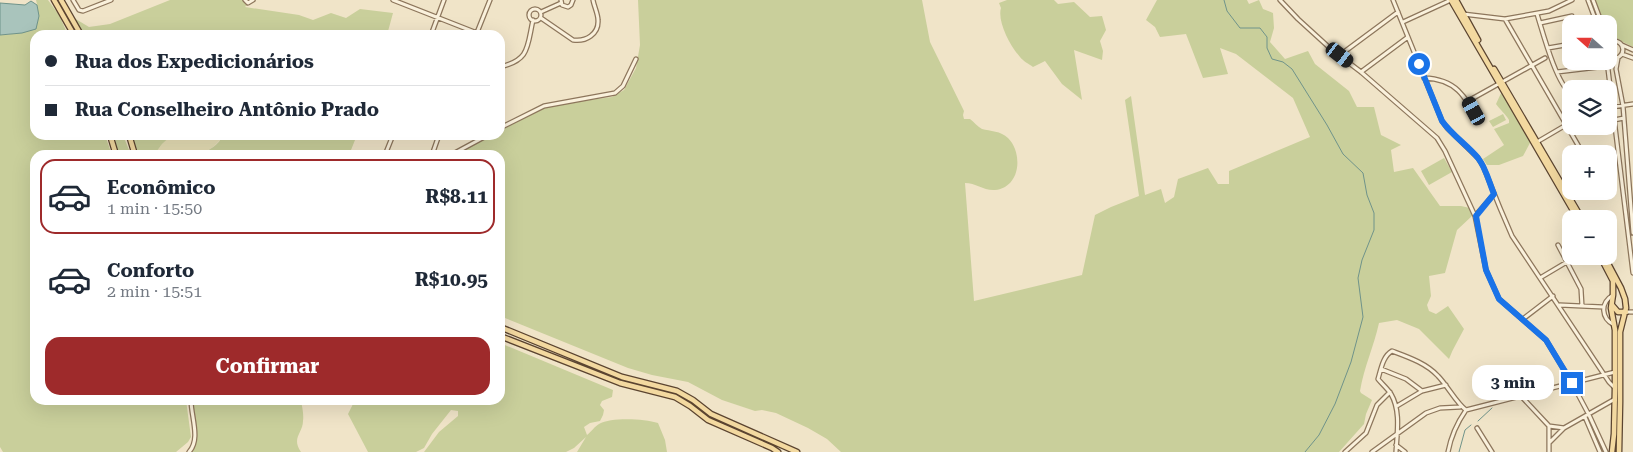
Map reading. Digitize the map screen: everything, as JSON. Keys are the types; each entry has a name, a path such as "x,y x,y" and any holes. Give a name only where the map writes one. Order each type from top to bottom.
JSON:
{"main road":[{"path":"54,0 71,30"},
{"path":"1450,0 1577,210"},
{"path":"1456,0 1462,14 1573,210"},
{"path":"63,2 78,30"},
{"path":"112,142 114,150"},
{"path":"1605,265 1611,277 1613,295 1611,304 1614,325 1615,399 1612,452"},
{"path":"1609,265 1617,278 1626,310 1620,332 1619,452"},
{"path":"1613,295 1618,292 1623,295"},
{"path":"1611,304 1618,312 1626,310"},
{"path":"505,329 622,377 677,391 693,400 711,414 797,452"},
{"path":"505,338 620,383 676,397 708,420 778,452"}],"street":[{"path":"73,0 82,11 111,0"},
{"path":"245,0 248,3 253,0"},
{"path":"393,0 400,1 468,30"},
{"path":"433,30 444,0"},
{"path":"479,30 490,0"},
{"path":"541,12 561,2 564,6 568,7 573,0"},
{"path":"541,18 573,40 587,39 596,29 598,20 593,0"},
{"path":"1280,0 1309,30 1361,72 1436,138 1445,151 1476,216 1486,270 1499,299 1546,340 1572,383 1606,452"},
{"path":"1393,0 1442,121 1478,158 1512,236 1604,375 1615,388"},
{"path":"1403,22 1450,0"},
{"path":"1557,0 1560,5"},
{"path":"1462,14 1505,18 1537,14 1549,11 1572,0"},
{"path":"1587,0 1593,15"},
{"path":"1593,0 1599,15"},
{"path":"505,66 517,62 523,56 526,51 533,20 530,16 532,10 536,9 541,12"},
{"path":"541,12 541,18"},
{"path":"1340,55 1398,12"},
{"path":"1468,23 1474,14"},
{"path":"1537,14 1562,82"},
{"path":"533,20 536,21 541,18"},
{"path":"1505,18 1562,118"},
{"path":"1540,23 1562,18"},
{"path":"1361,72 1408,37"},
{"path":"1618,42 1633,50"},
{"path":"1618,58 1622,54 1623,47 1621,44"},
{"path":"1548,48 1562,46"},
{"path":"1622,54 1633,58"},
{"path":"1468,101 1545,58"},
{"path":"505,126 544,106 615,93 624,86 636,59"},
{"path":"1558,72 1574,70"},
{"path":"1616,70 1623,106 1632,197 1633,233"},
{"path":"1424,78 1438,78 1458,89 1468,101 1479,122"},
{"path":"1617,107 1633,104"},
{"path":"1617,119 1624,118"},
{"path":"1537,142 1562,127"},
{"path":"1616,135 1631,241 1633,273"},
{"path":"460,150 479,140"},
{"path":"1476,216 1494,194"},
{"path":"1558,246 1562,252"},
{"path":"1540,278 1563,265"},
{"path":"1569,265 1581,289 1582,306"},
{"path":"1613,295 1606,300 1603,308 1605,318 1614,325"},
{"path":"1523,319 1552,296"},
{"path":"1559,305 1603,308"},
{"path":"1626,310 1633,310"},
{"path":"1396,452 1397,406 1390,392 1378,378 1387,355 1392,351 1421,363 1437,374 1461,407 1466,410"},
{"path":"1381,369 1406,379 1422,390"},
{"path":"1448,452 1456,424 1466,410 1615,372"},
{"path":"1397,406 1422,390 1446,385"},
{"path":"1345,452 1366,433 1378,404 1390,392"},
{"path":"1520,396 1549,426 1564,428"},
{"path":"1550,442 1564,428 1620,396"},
{"path":"189,452 195,438 191,405"},
{"path":"1372,452 1426,413 1440,408 1461,407"},
{"path":"1584,417 1600,452"},
{"path":"1549,426 1549,452"},
{"path":"1477,428 1492,452"},
{"path":"1396,445 1405,452"}],"shaded area":[{"path":"166,140 220,140 208,150 158,150"}],"green space":[{"path":"36,0 48,0 59,15 66,30 30,30 30,140 107,140 110,150 30,150 30,405 187,405 191,437 176,452 3,452 0,447 0,35 17,33 30,28 35,24 38,10"},
{"path":"170,0 252,0 245,7 299,15 313,20 331,13 346,18 360,9 393,13 388,30 81,30 74,18 89,27 110,24"},
{"path":"638,0 922,0 930,42 964,111 964,119 970,119 982,129 1005,136 1013,144 1016,152 1017,168 1010,183 1004,188 991,190 965,183 974,301 1082,275 1095,215 1139,196 1125,100 1131,96 1145,195 1161,189 1165,203 1174,197 1178,179 1208,168 1218,184 1229,184 1229,171 1310,137 1293,98 1236,54 1220,48 1228,74 1203,78 1186,34 1160,37 1155,27 1146,20 1157,0 1247,0 1249,4 1259,0 1263,9 1273,13 1274,28 1270,42 1285,59 1308,51 1315,64 1349,91 1357,107 1374,107 1381,135 1401,145 1391,150 1394,172 1413,168 1440,206 1470,208 1472,216 1457,230 1445,273 1429,276 1431,296 1427,305 1429,311 1436,314 1448,306 1464,329 1449,359 1419,329 1397,320 1379,323 1360,391 1372,400 1364,424 1339,452 841,452 827,439 776,413 762,410 755,411 722,400 688,382 628,368 505,318 505,150 464,150 482,140 505,140 505,128 541,108 612,97 624,90 636,68 640,45"},
{"path":"1007,0 1054,0 1058,4 1074,2 1090,17 1102,16 1106,30 1100,41 1103,51 1102,60 1074,50 1082,100 1062,84 1045,61 1033,67 1016,52 1005,33 1001,20 999,3"},
{"path":"1595,0 1633,0 1633,47 1618,38 1618,15 1601,15"},
{"path":"1502,91 1531,141 1523,156 1499,165 1487,165 1483,159 1504,145 1494,129 1509,123 1509,120 1496,104"},
{"path":"1503,114 1506,120 1493,127 1489,121"},
{"path":"116,140 125,140 129,150 116,150 114,145"},
{"path":"133,140 166,140 158,150 137,150"},
{"path":"220,140 355,140 351,150 208,150"},
{"path":"1444,158 1452,172 1429,185 1421,171"},
{"path":"505,345 613,390 612,397 602,401 600,405 604,410 600,421 590,423 584,427 587,435 599,424 612,420 628,419 658,423 665,440 667,452 577,452 586,437 574,448 566,452 424,452 439,432 458,416 458,411 451,410 432,434 424,448 416,452 368,452 348,414 352,405 505,405"},
{"path":"191,405 302,405 303,425 297,439 301,452 189,452 195,441"}],"water":[{"path":"31,1 37,5 39,16 36,29 22,33 0,35 0,3 25,5"}],"waterway":[{"path":"1224,0 1227,11 1240,28 1260,28 1267,37 1267,48 1272,59 1283,62 1292,69 1343,154 1363,173 1367,195 1374,213 1374,230 1362,260 1358,278 1363,317 1351,362 1335,404 1319,435 1305,452"},
{"path":"1478,421 1492,408"},
{"path":"1459,452 1465,430 1471,425"}],"route":[{"path":"1419,64 1442,121 1478,158 1494,194 1476,216 1490,282 1499,299 1546,340 1572,383"}]}
